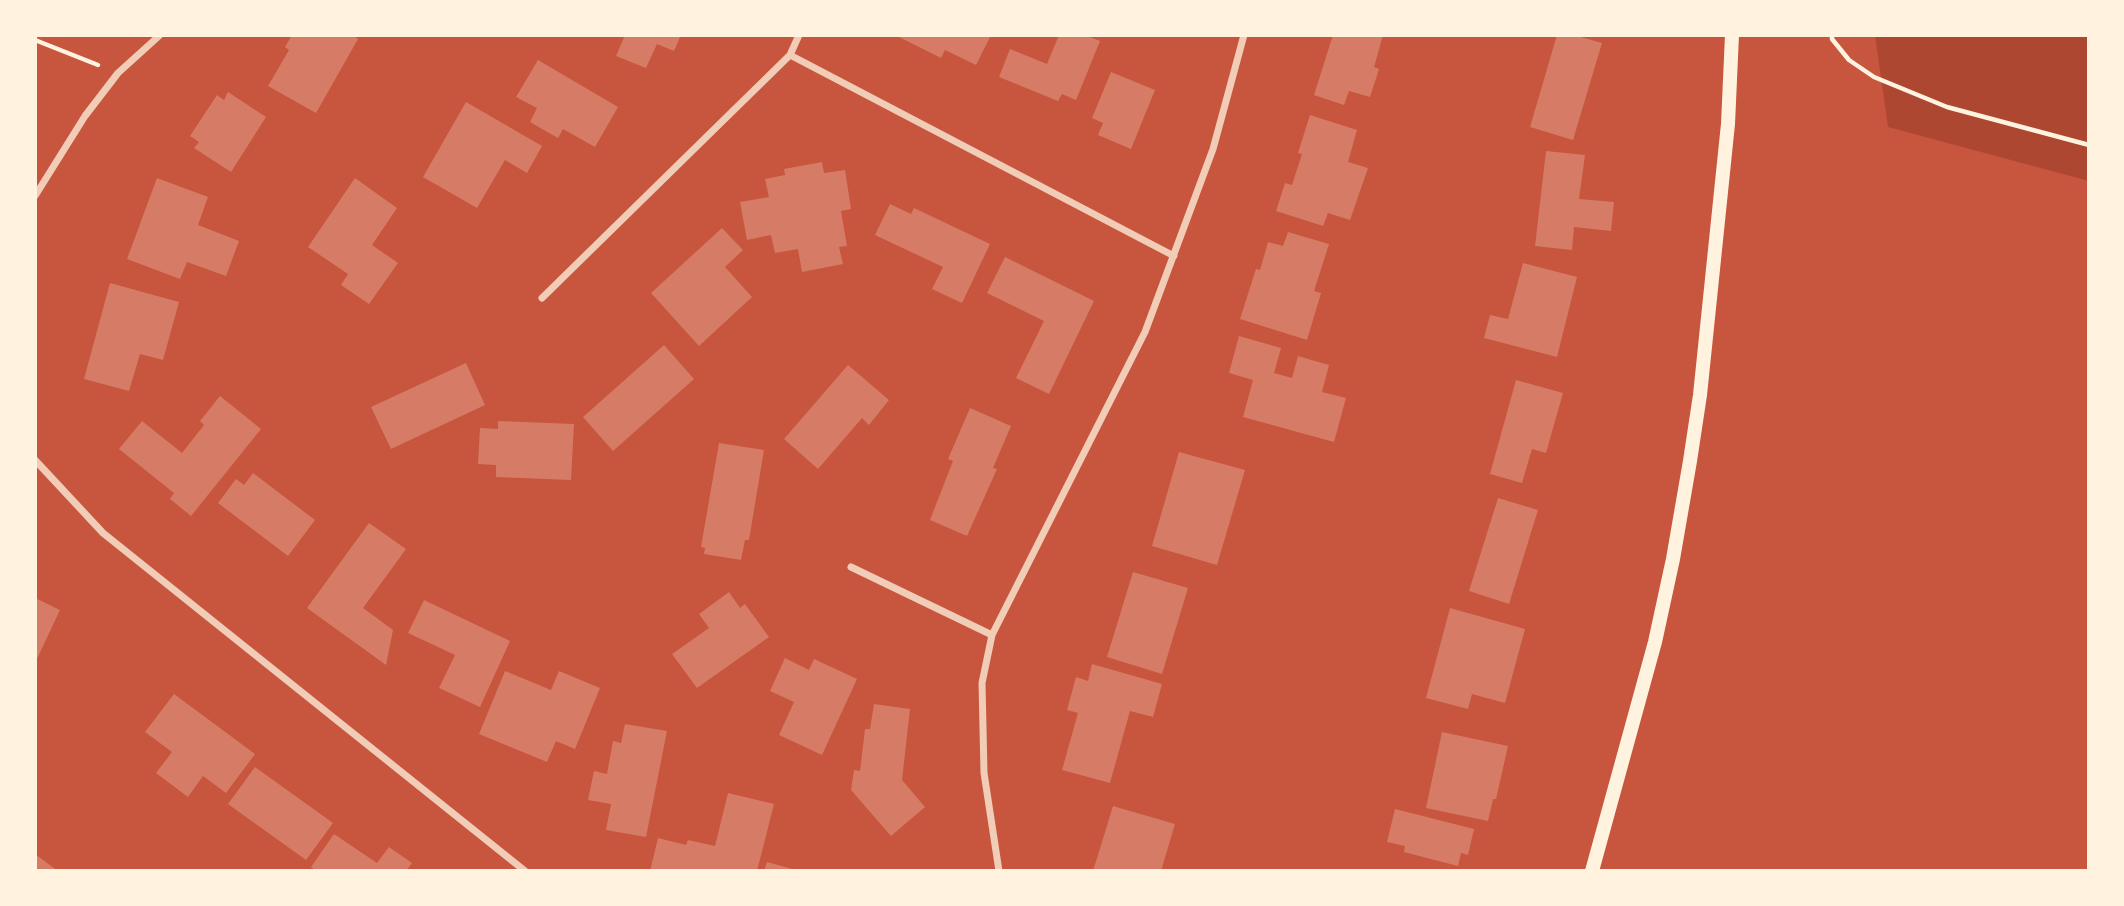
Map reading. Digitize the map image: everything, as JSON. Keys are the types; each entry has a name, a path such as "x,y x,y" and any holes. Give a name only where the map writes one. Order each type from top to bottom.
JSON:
{"main road":[{"path":"1592,871 1655,642 1690,461 1700,395 1728,124 1732,35"}],"street":[{"path":"35,196 64,146 118,73 160,35"},
{"path":"542,298 790,55 799,35"},
{"path":"999,871 984,773 982,682 992,635 1144,332 1213,149 1244,35"},
{"path":"790,55 1174,256"},
{"path":"35,460 103,533 525,871"},
{"path":"851,567 992,635"}],"path":[{"path":"1832,35 1832,39 1849,60 1874,77 1947,107 2089,145"},
{"path":"35,40 118,73"}],"shaded area":[{"path":"1875,35 2089,35 2089,181 1888,127"}],"building":[{"path":"292,35 353,35 358,39 316,113 268,86 289,50 285,47"},
{"path":"625,35 681,35 674,51 657,44 646,68 616,56"},
{"path":"895,35 991,35 976,65 945,50 941,58"},
{"path":"1059,35 1085,35 1100,41 1076,100 1062,94 1058,101 999,77 1010,49 1047,64"},
{"path":"1333,35 1383,35 1374,67 1379,69 1370,97 1349,91 1344,105 1314,95"},
{"path":"1557,35 1574,35 1602,43 1573,140 1530,127"},
{"path":"538,60 618,107 595,147 563,129 558,138 530,122 537,108 516,97"},
{"path":"1111,72 1155,90 1131,149 1098,135 1103,123 1092,118"},
{"path":"228,92 266,117 231,172 194,148 199,142 190,136 217,95 224,100"},
{"path":"466,102 542,146 527,173 505,160 477,208 423,177"},
{"path":"1310,115 1357,130 1348,162 1368,168 1350,220 1328,213 1323,226 1276,211 1285,183 1292,185 1302,154 1298,153"},
{"path":"1546,151 1585,155 1579,199 1614,202 1611,231 1574,227 1572,250 1535,246"},
{"path":"822,162 824,173 845,170 851,209 841,211 847,246 839,247 843,264 802,272 798,249 775,253 771,235 747,240 740,202 769,197 765,179 785,175 784,169"},
{"path":"157,178 208,197 198,225 239,241 226,276 187,262 180,279 127,259"},
{"path":"355,178 397,208 372,245 398,263 369,304 341,285 348,274 308,247"},
{"path":"890,204 911,214 914,208 990,244 962,303 932,289 943,267 875,235"},
{"path":"722,228 743,250 725,267 752,297 699,346 651,293"},
{"path":"1288,232 1329,244 1314,291 1321,293 1307,340 1240,319 1268,242 1283,246"},
{"path":"1005,257 1094,301 1049,394 1016,378 1044,321 987,293"},
{"path":"1523,263 1577,277 1557,357 1484,338 1490,315 1508,319"},
{"path":"110,283 179,302 163,360 140,354 129,391 84,379"},
{"path":"1239,336 1281,348 1274,373 1292,378 1298,356 1329,365 1322,392 1346,398 1334,442 1243,417 1253,380 1229,373"},
{"path":"664,345 694,379 613,451 583,417"},
{"path":"466,363 485,405 391,449 371,407"},
{"path":"848,365 889,400 869,425 862,418 818,469 784,439"},
{"path":"1516,380 1563,393 1546,453 1532,449 1522,483 1490,474"},
{"path":"220,396 261,429 191,516 170,499 174,493 119,449 142,421 182,453 204,425 200,421"},
{"path":"970,408 1011,426 993,468 997,469 967,536 930,520 953,461 948,459"},
{"path":"498,421 574,424 571,480 496,477 496,465 478,464 480,428 498,429"},
{"path":"719,443 764,450 749,540 745,540 741,560 704,554 705,548 701,547"},
{"path":"1179,452 1245,470 1217,565 1152,546"},
{"path":"253,473 315,520 288,556 218,503 236,479 244,485"},
{"path":"1498,498 1538,510 1509,604 1469,591"},
{"path":"369,523 406,549 363,608 393,630 386,665 307,608"},
{"path":"1133,572 1188,588 1162,674 1107,657"},
{"path":"729,592 740,608 745,604 769,637 697,688 672,654 709,628 699,614"},
{"path":"35,598 60,610 35,663"},
{"path":"424,600 510,641 480,707 439,688 455,655 408,633"},
{"path":"1450,608 1525,629 1505,703 1472,694 1468,709 1426,698"},
{"path":"785,658 809,670 814,659 857,679 822,755 779,735 794,702 770,691"},
{"path":"1092,664 1162,684 1153,717 1130,711 1110,783 1062,770 1078,713 1067,710 1076,677 1088,681"},
{"path":"505,671 551,690 559,671 600,688 575,749 556,741 547,762 479,734"},
{"path":"174,694 255,754 226,793 203,776 188,797 156,773 172,752 145,732"},
{"path":"874,704 910,709 902,780 925,807 891,836 851,790 854,770 860,771 865,729 870,729"},
{"path":"625,724 667,731 646,837 606,830 611,804 588,800 594,771 607,774 613,741 621,743"},
{"path":"1442,732 1508,746 1488,821 1426,808"},
{"path":"255,767 333,823 306,860 228,804"},
{"path":"728,793 774,804 757,871 650,871 658,838 686,845 688,840 715,846"},
{"path":"1113,806 1175,824 1161,871 1093,871"},
{"path":"1395,809 1474,829 1468,855 1461,853 1458,866 1404,852 1405,846 1387,842"},
{"path":"334,834 377,863 389,847 412,863 406,871 316,871 311,867"},
{"path":"35,854 58,871 35,871"},
{"path":"767,862 796,870 796,871 764,871"}]}
